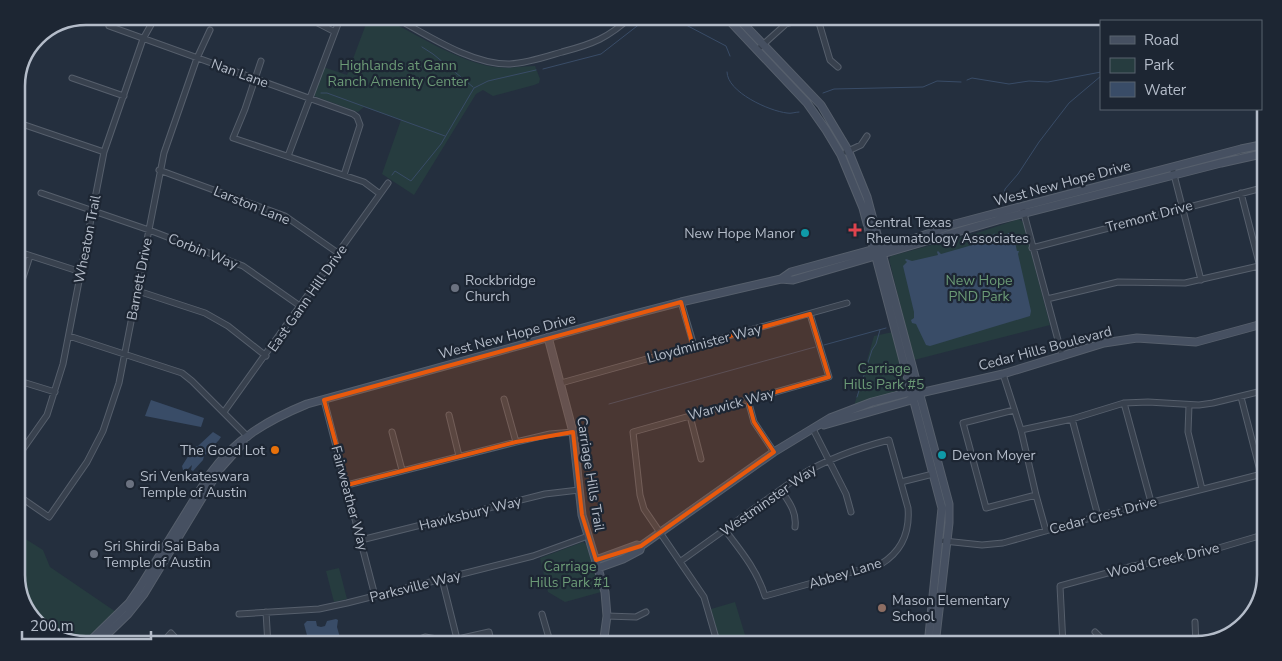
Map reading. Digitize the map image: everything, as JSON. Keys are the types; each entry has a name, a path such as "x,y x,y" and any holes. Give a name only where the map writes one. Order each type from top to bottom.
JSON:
{"main road":[{"path":"733,25 807,103 826,130 841,155 878,248"},
{"path":"744,25 821,105 848,150 867,197 942,508 929,636"},
{"name":"West New Hope Drive","path":"781,279 791,272 1022,206 1257,146"},
{"name":"West New Hope Drive","path":"95,636 123,609 140,588 210,474 220,461 231,448 273,418 307,404 681,302 781,279 793,280 1024,214 1257,155"},
{"path":"951,235 955,229 978,222 983,217"},
{"name":"Cedar Hills Boulevard","path":"597,564 637,545 641,546 774,452 813,429 915,395 1003,374 1104,343 1137,338 1196,342 1257,325"},
{"name":"Carriage Hills Trail","path":"548,338 573,432 582,515 605,592 607,616 604,636"},
{"path":"915,395 949,504 950,513 936,636"},
{"name":"West New Hope Drive","path":"105,636 128,614 144,594 219,470 248,437"}],"street":[{"name":"Wheaton Trail","path":"25,446 47,415 55,392 69,336 104,152 143,39 151,25"},
{"path":"321,25 335,32"},
{"path":"288,156 338,25"},
{"path":"410,25 472,57 492,63 512,64 537,60 601,40 622,25"},
{"path":"757,50 785,25"},
{"path":"819,25 830,60 838,67"},
{"name":"Nan Lane","path":"108,26 353,114 359,121 359,130 344,175"},
{"name":"Barnett Drive","path":"25,500 49,517 87,462 104,431 119,383 138,291 159,170 197,58 210,30"},
{"path":"261,61 233,138 364,182 380,194"},
{"path":"72,78 124,96"},
{"path":"25,125 104,152"},
{"path":"841,155 861,145 867,136"},
{"path":"1172,167 1201,280"},
{"name":"Larston Lane","path":"159,170 285,216 338,253"},
{"name":"East Gann Hill Drive","path":"224,412 266,356 388,183"},
{"name":"Tremont Drive","path":"1032,248 1257,189"},
{"name":"Corbin Way","path":"41,193 149,230 242,266 300,306"},
{"path":"1241,193 1257,258"},
{"path":"1022,206 1062,355"},
{"path":"25,254 81,272"},
{"path":"25,271 30,256"},
{"path":"1047,300 1118,282 1185,283 1257,266"},
{"path":"138,291 205,313 228,326 266,356"},
{"path":"681,302 694,346"},
{"name":"Lloydminister Way","path":"560,382 847,303"},
{"name":"Warwick Way","path":"660,534 644,509 640,495 633,432 829,377 810,314"},
{"path":"69,336 182,374 192,381 248,437"},
{"path":"1003,374 1022,430 1046,531"},
{"path":"25,383 55,392"},
{"path":"1022,430 1072,419 1124,403 1148,402 1189,405 1213,403 1257,393"},
{"path":"1241,397 1257,453"},
{"path":"504,399 512,442"},
{"name":"Fairweather Way","path":"324,400 362,540 375,596"},
{"path":"748,400 754,422 774,452"},
{"path":"1124,403 1151,502"},
{"path":"1189,405 1188,432 1202,489"},
{"path":"1014,410 963,423 986,508 1036,494"},
{"path":"449,416 456,456"},
{"path":"690,416 701,459"},
{"path":"1072,419 1098,516"},
{"path":"813,429 846,494 851,512"},
{"path":"392,432 399,471"},
{"path":"347,485 512,442 550,434 573,432"},
{"name":"Westminster Way","path":"681,561 802,475 828,460 889,440"},
{"name":"Abbey Lane","path":"725,530 752,566 765,596 881,564 894,555 903,542 908,526 908,508 889,440"},
{"path":"901,482 933,474"},
{"name":"Cedar Crest Drive","path":"939,540 992,545 1257,475"},
{"name":"Hawksbury Way","path":"362,540 545,494 579,490"},
{"path":"781,490 795,512 795,527"},
{"path":"660,534 704,596 715,636"},
{"name":"Parksville Way","path":"238,614 319,609 442,580 532,556 588,536"},
{"name":"Wood Creek Drive","path":"1063,636 1060,586 1133,566 1195,555 1257,537"},
{"path":"442,580 456,636"},
{"path":"266,612 267,636"},
{"path":"607,616 636,617 646,612"},
{"path":"542,614 548,636"},
{"path":"1195,622 1196,636"},
{"path":"470,636 488,632 489,636"},
{"path":"1095,632 1100,636"}],"highlighted area":[{"path":"681,302 693,346 810,314 829,377 748,400 754,422 774,452 641,546 596,560 582,515 573,432 516,442 347,485 324,400"}],"green space":[{"name":"Highlands at Gann Ranch Amenity Center","path":"366,25 398,25 467,60 500,68 535,66 540,79 539,83 534,85 493,96 483,90 476,94 414,195 382,174 401,120 364,107 358,112 314,96 323,67 347,75"},
{"name":"New Hope PND Park","path":"1019,219 1023,222 1050,325 914,360 889,259 891,256 980,232"},
{"name":"Carriage Hills Park #5","path":"893,332 908,387 907,390 854,406 874,336"},
{"path":"25,539 43,550 50,567 116,612 89,636 70,634 52,626 35,609 28,595 25,579"},
{"name":"Carriage Hills Park #1","path":"583,542 586,544 601,592 565,602 548,592 540,558"},
{"path":"339,568 347,599 334,602 326,571"},
{"path":"735,602 745,635 719,636 711,609"}],"water":[{"name":"New Hope PND Park","path":"1008,233 1013,234 1017,251 1019,251 1018,254 1031,311 1030,316 930,346 926,345 916,324 912,323 911,320 914,318 914,312 903,266 907,262 905,260 912,261 938,255 938,251 941,254 1007,235"},
{"path":"151,400 204,418 201,427 145,416"},
{"path":"213,432 221,437 219,440 193,471 191,470 192,465 188,469 183,470 182,466 194,447 198,446"},
{"path":"338,620 337,627 340,636 307,636 304,624 307,621 316,621 317,626 321,627 325,626 327,621"}],"waterway":[{"path":"543,69 601,54 638,25"},
{"path":"686,25 726,46 730,56"},
{"path":"422,47 473,87"},
{"path":"474,88 488,81 536,70"},
{"path":"727,72 734,87 750,99 770,109 789,113 799,112"},
{"path":"967,80 972,78 1009,84 1029,81 1048,82 1100,72"},
{"path":"1002,203 1005,189 1069,103 1100,77"},
{"path":"823,93 834,89 923,87 937,81 961,82"},
{"path":"392,175 395,171 411,181 441,144 474,88"},
{"path":"321,93 327,93 445,136"},
{"path":"992,239 994,234"},
{"path":"824,345 886,328"},
{"path":"857,397 880,330"},
{"path":"609,404 815,347"}],"place":[{"name":"Central Texas Rheumatology Associates","path":"855,230"},
{"name":"New Hope Manor","path":"805,233"},
{"name":"Rockbridge Church","path":"455,288"},
{"name":"The Good Lot","path":"275,450"},
{"name":"Devon Moyer","path":"942,455"},
{"name":"Sri Venkateswara Temple of Austin","path":"130,484"},
{"name":"Sri Shirdi Sai Baba Temple of Austin","path":"94,554"},
{"name":"Mason Elementary School","path":"882,608"}]}
